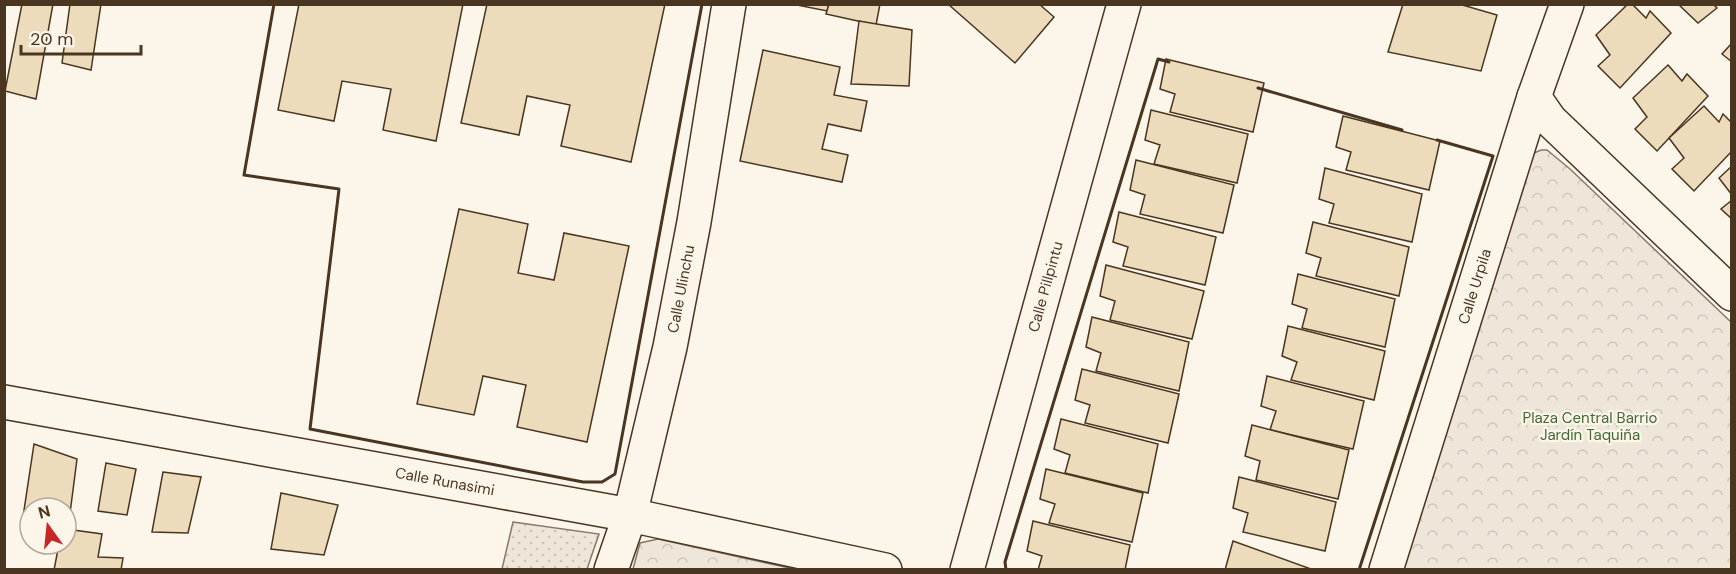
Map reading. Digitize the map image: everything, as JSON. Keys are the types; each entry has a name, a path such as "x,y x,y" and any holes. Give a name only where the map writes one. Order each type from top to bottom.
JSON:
{"street":[{"name":"Calle Ulinchu","path":"611,570 630,514 670,347 692,233 729,4"},
{"name":"Calle Pillpintu","path":"967,570 1124,4"},
{"name":"Calle Urpila","path":"1386,570 1534,97 1567,4"},
{"path":"1534,97 1550,120 1731,294"},
{"name":"Calle Runasimi","path":"4,402 630,514 885,570"}],"green space":[{"name":"Plaza Central Barrio Jardín Taquiña","path":"1547,150 1570,169 1731,322 1731,569 1392,570 1530,159 1534,153"},
{"path":"513,522 599,534 587,569 502,569"},
{"path":"658,539 794,569 633,569 640,543"}],"building":[{"path":"22,4 53,4 36,99 5,91"},
{"path":"70,4 101,4 91,70 62,63"},
{"path":"299,4 463,4 436,141 383,130 391,89 342,81 334,121 278,110"},
{"path":"487,4 665,4 631,162 561,146 570,105 527,96 519,135 461,123"},
{"path":"792,4 829,4 827,11"},
{"path":"829,4 880,4 876,25 826,14"},
{"path":"948,4 1039,4 1054,17 1015,63"},
{"path":"1403,4 1459,4 1497,15 1481,71 1388,52"},
{"path":"1628,4 1632,4 1646,18 1650,11 1671,33 1620,88 1598,66 1610,55 1596,35"},
{"path":"1678,4 1713,4 1717,8 1698,23"},
{"path":"859,21 912,30 909,86 851,84"},
{"path":"1732,43 1732,62 1722,54"},
{"path":"763,50 840,67 834,95 867,101 861,131 828,124 822,149 848,155 842,182 740,161"},
{"path":"1166,59 1264,83 1253,132 1170,112 1175,94 1160,89"},
{"path":"1668,65 1682,81 1687,74 1708,96 1657,151 1635,129 1647,117 1633,98"},
{"path":"1704,106 1719,122 1723,114 1732,123 1732,151 1694,191 1672,169 1684,158 1669,138"},
{"path":"1151,110 1248,134 1237,183 1154,164 1160,145 1145,140"},
{"path":"1343,116 1440,141 1429,190 1346,170 1351,152 1336,147"},
{"path":"1136,160 1234,185 1223,233 1140,214 1145,195 1130,190"},
{"path":"1732,166 1732,195 1719,178"},
{"path":"1325,168 1422,194 1412,242 1329,223 1334,204 1319,199"},
{"path":"1732,200 1732,219 1721,209"},
{"path":"459,209 528,224 518,273 554,280 564,233 629,246 587,442 517,427 526,385 483,376 474,415 417,404"},
{"path":"1119,212 1216,237 1205,285 1123,266 1128,247 1113,242"},
{"path":"1313,222 1409,247 1399,296 1316,276 1321,258 1306,253"},
{"path":"1106,265 1204,291 1192,339 1110,320 1115,301 1100,296"},
{"path":"1298,274 1395,299 1385,347 1302,328 1307,309 1292,304"},
{"path":"1092,317 1189,342 1179,391 1096,371 1101,353 1086,347"},
{"path":"1288,326 1385,351 1374,400 1291,380 1297,362 1282,356"},
{"path":"1082,369 1179,394 1168,443 1085,423 1090,405 1075,400"},
{"path":"1267,376 1364,401 1353,449 1270,430 1276,411 1261,406"},
{"path":"1061,419 1158,444 1148,493 1065,473 1070,455 1054,449"},
{"path":"1252,425 1349,450 1338,499 1256,480 1260,461 1245,456"},
{"path":"34,444 77,459 72,496 26,496"},
{"path":"106,463 136,469 127,515 98,511"},
{"path":"1046,469 1143,493 1132,542 1049,523 1055,504 1040,499"},
{"path":"163,472 201,477 188,533 152,532"},
{"path":"1239,477 1336,502 1325,551 1243,532 1248,513 1233,508"},
{"path":"281,493 338,505 324,555 271,549"},
{"path":"1033,521 1130,545 1125,570 1038,570 1042,556 1027,551"},
{"path":"78,531 102,534 98,557 123,558 121,570 54,570 57,556 78,556"},
{"path":"1233,541 1311,569 1311,570 1225,570"}],"wall":[{"path":"274,4 244,175 339,189 310,429 583,482 602,482 615,474 702,4"},
{"path":"1006,570 1005,562 1158,59 1169,62"},
{"path":"1258,88 1402,130"},
{"path":"1359,570 1493,156 1437,140"}]}
